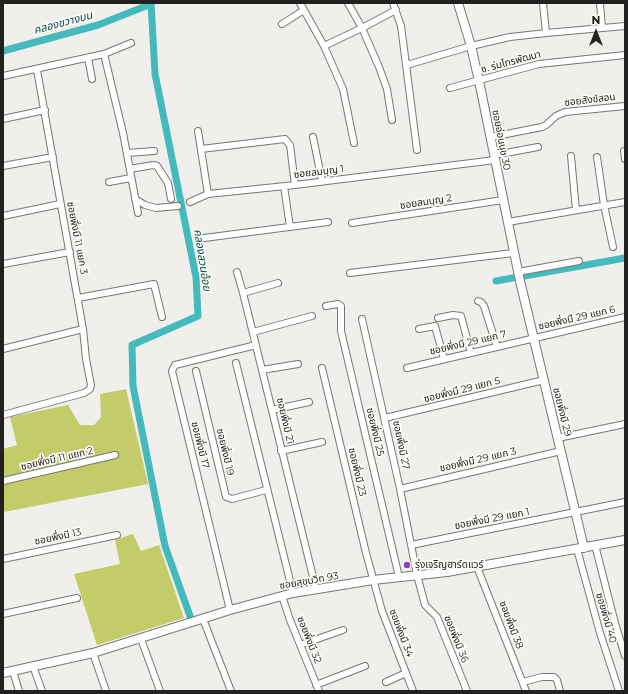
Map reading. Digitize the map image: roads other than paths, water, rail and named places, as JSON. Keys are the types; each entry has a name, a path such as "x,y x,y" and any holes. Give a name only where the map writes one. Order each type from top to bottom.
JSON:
{"street":[{"path":"300,3 324,46 343,89 354,143"},
{"path":"348,3 362,28 387,89 392,120"},
{"path":"393,3 401,26 417,150"},
{"name":"ซอยอ่อนนุช 30","path":"458,3 471,46 479,81 513,253 519,276"},
{"path":"543,3 546,33"},
{"path":"600,3 602,28"},
{"path":"282,24 304,10"},
{"path":"324,46 396,10"},
{"path":"407,65 471,46 510,37 625,26"},
{"path":"3,76 37,70 104,54 131,43"},
{"path":"104,54 123,133 138,213"},
{"name":"ซ. ร่มไทรพัฒนา","path":"450,88 539,64 625,56"},
{"path":"88,58 92,78"},
{"name":"ซอยพึ่งมี 11 แยก 3","path":"3,415 84,393 90,389 91,385 78,298 37,70"},
{"name":"ซอยสังข์สอน","path":"491,137 542,127 556,116 565,112 625,106"},
{"path":"3,119 45,110"},
{"path":"198,131 208,194"},
{"path":"313,137 322,182"},
{"path":"201,149 285,139 290,145 294,185"},
{"name":"ซอยสมบุญ 1","path":"190,202 208,194 322,182 495,158 538,147"},
{"path":"127,153 154,151"},
{"path":"624,151 625,159"},
{"path":"571,156 576,210"},
{"path":"3,166 53,157"},
{"path":"597,157 604,205 613,247"},
{"path":"130,169 153,165 157,166 168,183 171,199"},
{"path":"109,182 131,178"},
{"path":"284,186 290,227"},
{"path":"135,199 145,205 156,208 178,206"},
{"name":"ซอยสมบุญ 2","path":"352,223 503,200"},
{"path":"508,222 625,202"},
{"path":"3,216 60,204"},
{"path":"204,238 328,222"},
{"path":"3,264 70,252"},
{"path":"350,273 513,253"},
{"path":"519,276 579,260"},
{"name":"ซอยพึ่งมี 21","path":"237,272 316,589"},
{"name":"ซอยพึ่งมี 29","path":"519,276 576,512 580,548"},
{"path":"243,293 278,283"},
{"path":"78,298 154,284 162,317"},
{"path":"478,301 484,306 497,347"},
{"name":"ซอยพึ่งมี 25","path":"326,306 338,304 341,306 341,331 399,578"},
{"path":"438,318 453,315 462,316 471,353"},
{"path":"253,332 312,316"},
{"name":"ซอยพึ่งมี 29 แยก 6","path":"534,338 625,317"},
{"name":"ซอยพึ่งมี 27","path":"362,319 385,418 417,576"},
{"path":"419,329 435,326 444,359"},
{"path":"3,348 83,329"},
{"name":"ซอยพึ่งมี 29 แยก 7","path":"407,368 534,338"},
{"name":"ซอยพึ่งมี 17","path":"230,610 172,371 175,365 256,345"},
{"path":"236,363 292,593"},
{"path":"262,370 298,364"},
{"name":"ซอยพึ่งมี 23","path":"322,368 373,580"},
{"name":"ซอยพึ่งมี 19","path":"196,371 226,497 232,499 266,490"},
{"name":"ซอยพึ่งมี 29 แยก 5","path":"385,418 544,380"},
{"path":"272,410 309,402"},
{"path":"558,438 625,424"},
{"path":"281,451 322,442"},
{"name":"ซอยพึ่งมี 29 แยก 3","path":"400,489 561,451"},
{"name":"ซอยพึ่งมี 11 แยก 2","path":"3,481 115,455"},
{"name":"ซอยพึ่งมี 29 แยก 1","path":"412,546 625,502"},
{"name":"ซอยพึ่งมี 13","path":"3,559 117,535"},
{"name":"ซอยสุขุมวิท 93","path":"3,673 93,653 230,610 292,593 373,580 417,576 477,567 625,540"},
{"path":"595,545 625,656"},
{"name":"ซอยพึ่งมี 40","path":"580,548 600,633 619,691"},
{"name":"ซอยพึ่งมี 38","path":"477,567 526,691"},
{"name":"ซอยพึ่งมี 36","path":"417,576 425,605 438,617 467,691"},
{"name":"ซอยพึ่งมี 34","path":"373,580 385,620 413,691"},
{"name":"ซอยพึ่งมี 32","path":"282,596 290,620 318,688"},
{"path":"3,614 77,598"},
{"path":"203,619 231,691"},
{"path":"300,645 343,630"},
{"path":"141,639 160,691"},
{"path":"93,653 106,691"},
{"path":"33,666 42,691"},
{"path":"318,688 365,666"},
{"path":"13,671 20,691"},
{"path":"386,682 406,674"},
{"path":"523,682 542,677 554,677 560,691"}],"waterway":[{"name":"คลองสวนอ้อย","path":"151,3 155,74 196,277 198,316 132,345 133,386 165,546 190,616"},
{"name":"คลองขวางบน","path":"3,51 98,25 151,4"},
{"path":"496,281 625,258"}],"place":[{"name":"รุ่งเจริญฮาร์ดแวร์","path":"407,565"}]}
